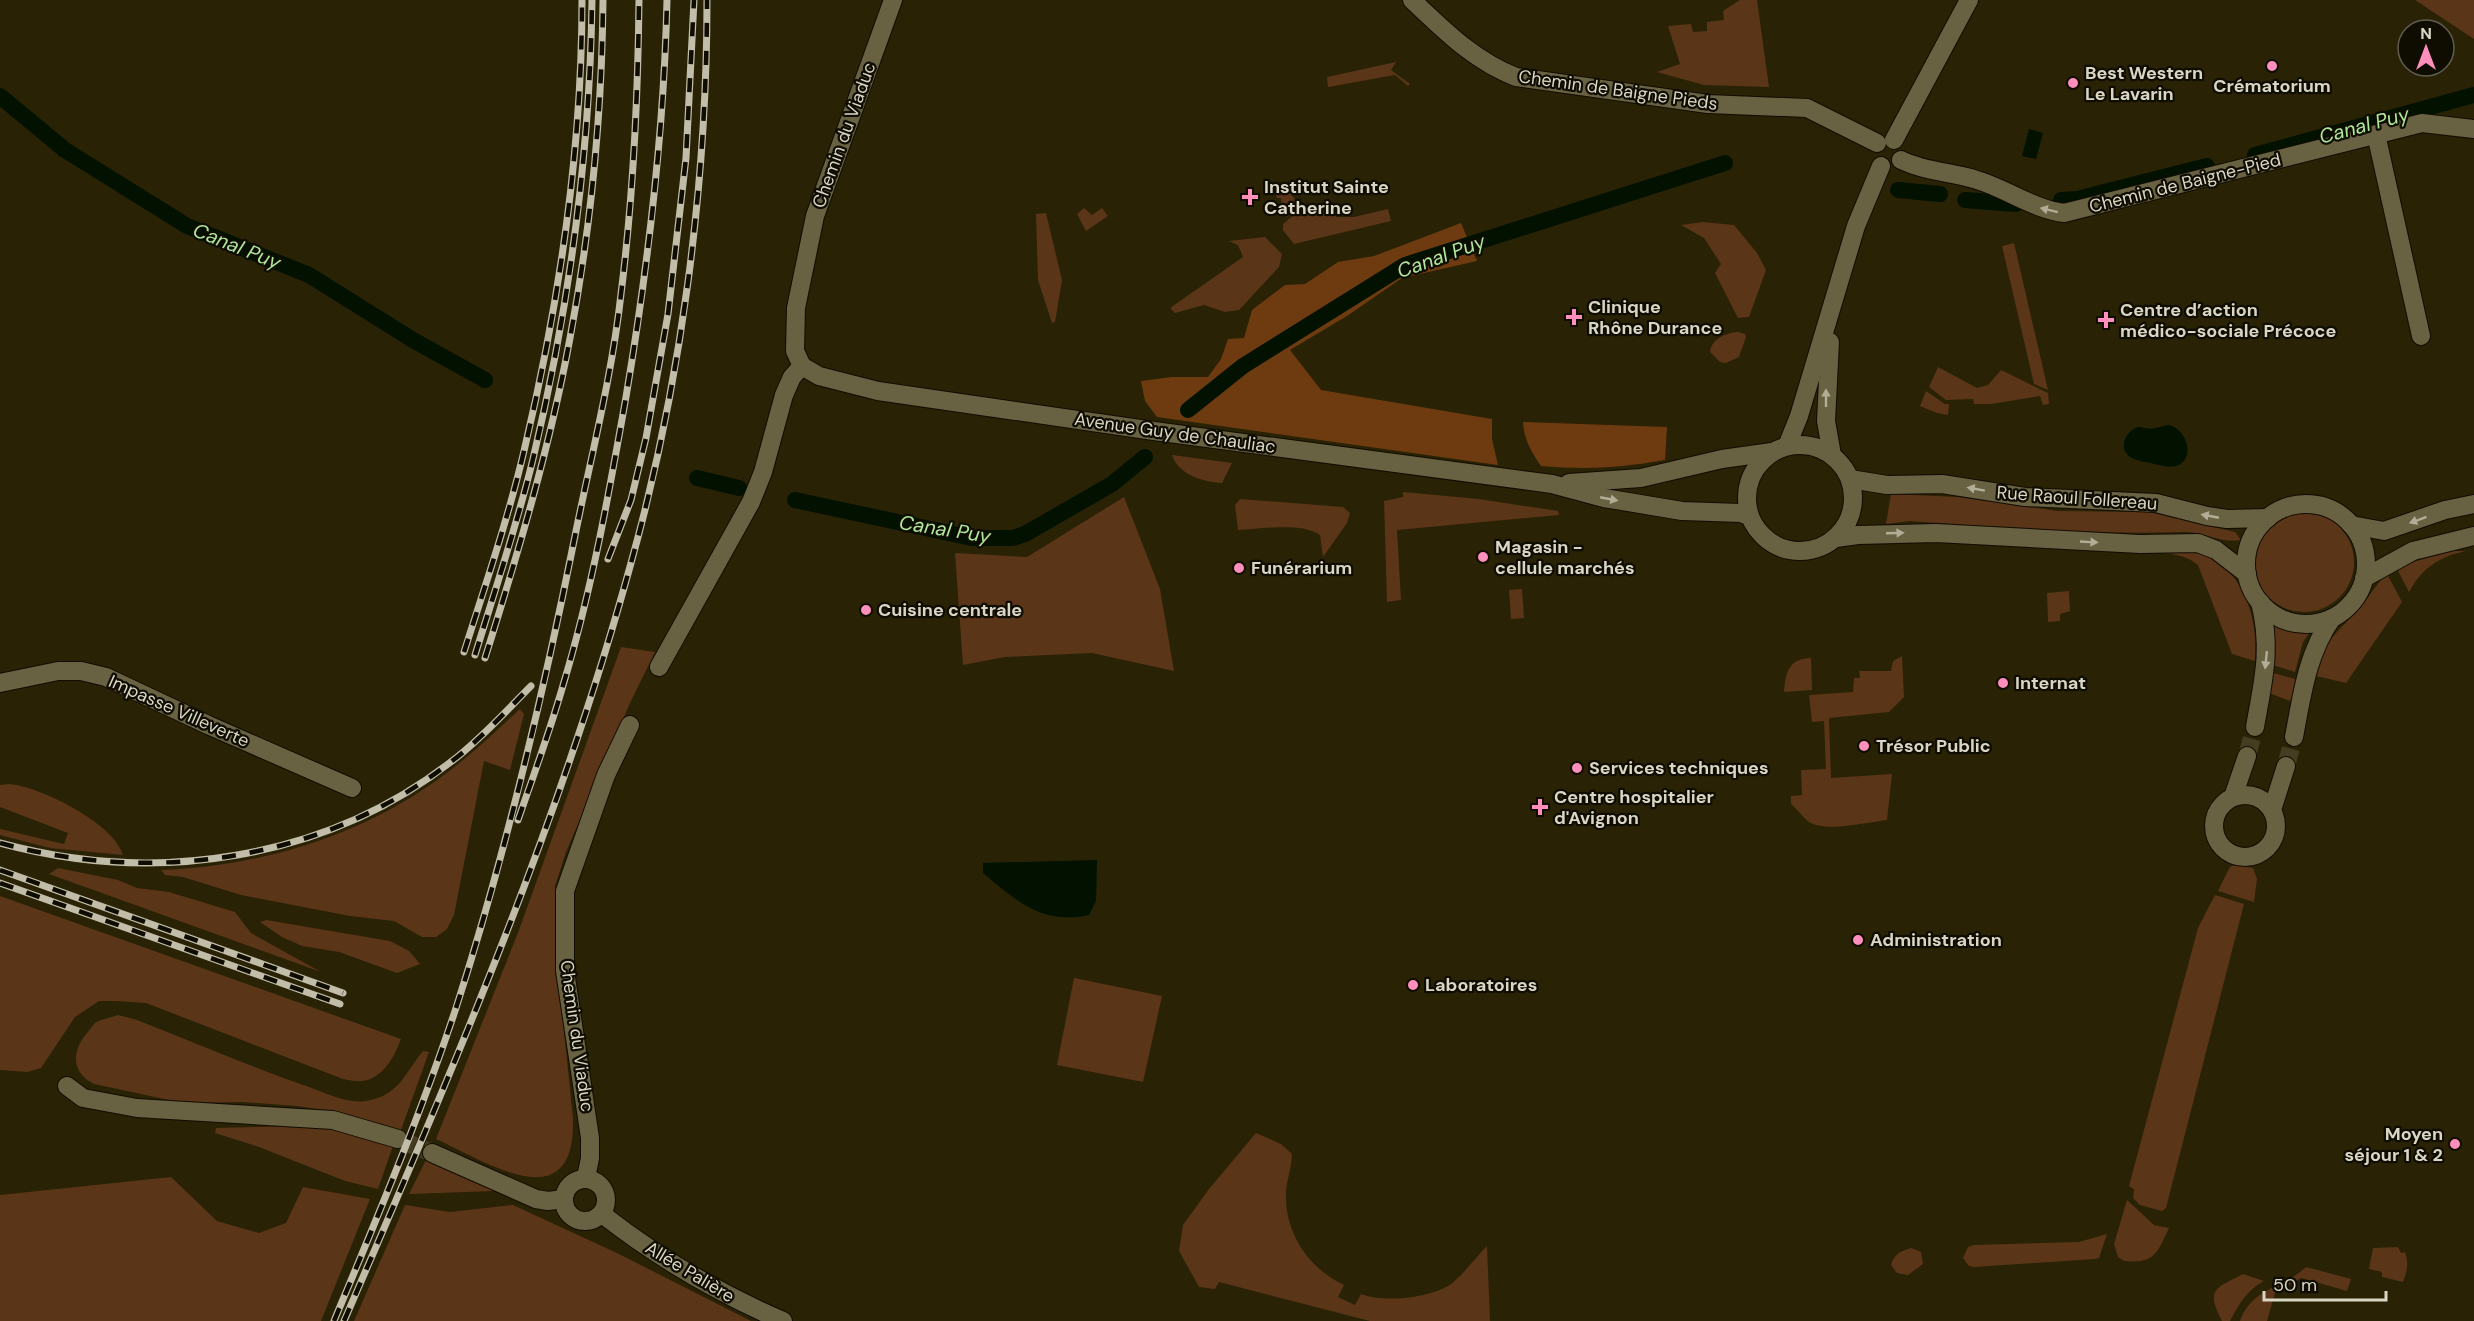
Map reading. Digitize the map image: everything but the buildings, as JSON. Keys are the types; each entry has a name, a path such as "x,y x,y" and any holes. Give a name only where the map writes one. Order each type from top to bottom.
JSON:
{"street":[{"name":"Chemin du Viaduc","path":"802,366 795,351 796,308 815,216 893,0"},
{"name":"Chemin de Baigne Pieds","path":"1412,0 1471,53 1492,68 1516,77 1708,104 1801,107 1886,142"},
{"path":"1886,142 1903,150 1901,160 1895,166 1888,168 1881,166 1874,156 1886,142 1969,0"},
{"name":"Chemin de Baigne-Pied","path":"1901,160 1921,169 1945,172 1995,186 2034,206 2064,213 2422,123 2474,129"},
{"path":"2376,134 2421,336"},
{"path":"1779,449 1799,416 1856,226 1881,166"},
{"path":"1832,455 1827,437 1826,402 1833,307"},
{"name":"Avenue Guy de Chauliac","path":"802,366 819,376 878,391 1181,435 1552,483 1604,498 1682,511 1741,513 1749,516"},
{"path":"658,667 751,502 784,395 792,377 802,366"},
{"path":"1836,538 1850,517 1853,492 1846,470 1832,455 1818,448 1803,445 1779,449 1761,461 1752,473 1747,487 1746,501 1749,516 1764,538 1788,551 1814,550 1836,538 1916,533 2130,544 2198,543 2217,550 2247,574"},
{"name":"Avenue Guy de Chauliac","path":"1552,483 1641,478 1722,459 1779,449"},
{"name":"Rue Raoul Follereau","path":"1850,479 1879,485 1942,484 2025,497 2156,503 2222,518 2268,518"},
{"path":"2332,618 2316,623 2293,622 2271,613 2260,602 2249,584 2246,558 2257,529 2268,518 2293,506 2306,504 2333,511 2352,525 2384,531 2445,510 2474,504"},
{"path":"2294,737 2306,672 2313,650 2332,618 2352,602 2364,578 2365,552 2352,525"},
{"path":"2364,578 2413,551 2474,536"},
{"path":"2254,727 2268,645 2260,602"},
{"name":"Impasse Villeverte","path":"0,683 58,671 81,671 106,677 208,725 352,788"},
{"name":"Chemin du Viaduc","path":"586,1178 590,1158 590,1138 564,971 564,891 606,775 630,725"},
{"path":"2233,797 2247,756"},
{"path":"2272,810 2255,796 2233,797 2217,810 2214,820 2214,833 2219,845 2238,857 2258,854 2268,847 2276,827 2272,810 2286,766"},
{"path":"67,1086 83,1098 137,1108 333,1120 398,1139"},
{"path":"432,1153 536,1199 548,1201 564,1199"},
{"path":"586,1178 599,1183 606,1194 607,1202 602,1214 592,1220 575,1218 567,1210 564,1199 570,1184 586,1178"},
{"name":"Allée Palière","path":"602,1214 641,1244 704,1284 783,1321"}],"shaded area":[{"path":"1740,0 1757,0 1769,87 1704,85 1657,72 1680,64 1668,26 1691,24 1693,32 1707,31 1707,22 1724,20 1723,11"},
{"path":"2415,0 2474,0 2474,39 2456,27 2456,18 2442,18"},
{"path":"1396,62 1391,70 1410,84 1408,86 1395,75 1328,87 1327,77"},
{"path":"2029,129 2043,133 2036,159 2022,156"},
{"path":"1284,184 1298,204 1296,210 1287,217 1282,211 1281,198 1277,198 1275,194 1276,186"},
{"path":"1321,205 1337,217 1354,217 1388,209 1391,221 1294,244 1283,230 1283,224 1302,208 1310,209"},
{"path":"1084,208 1092,215 1102,208 1108,216 1086,231 1077,214"},
{"path":"1046,213 1062,280 1055,322 1052,323 1038,280 1036,214"},
{"path":"1703,222 1734,225 1757,253 1766,270 1749,317 1738,318 1715,273 1721,264 1704,238 1681,225"},
{"path":"1461,223 1477,261 1402,278 1347,316 1290,350 1321,390 1492,419 1492,439 1498,465 1157,417 1145,401 1141,381 1172,377 1208,377 1221,359 1228,339 1244,338 1252,310 1285,285 1305,284 1338,262 1374,256"},
{"path":"1265,237 1282,254 1279,267 1239,310 1225,312 1204,305 1175,313 1170,308 1243,257 1238,245 1229,241"},
{"path":"2014,243 2048,390 2034,384 2002,246"},
{"path":"1738,332 1745,334 1746,337 1739,357 1726,363 1720,362 1710,352 1711,347 1724,335"},
{"path":"1938,367 1977,388 1988,385 2001,370 2048,393 2049,404 2043,405 2040,396 1991,404 1974,404 1973,399 1946,400 1929,387"},
{"path":"1926,391 1945,404 1949,404 1948,415 1920,406"},
{"path":"1523,422 1667,427 1665,460 1603,468 1541,466 1529,445"},
{"path":"2168,425 2179,431 2186,442 2187,455 2179,465 2161,466 2135,460 2127,454 2125,439 2132,430 2138,427 2151,429"},
{"path":"1172,455 1232,463 1222,483 1192,476 1180,468"},
{"path":"1403,492 1479,499 1558,511 1559,515 1397,530 1401,600 1387,602 1384,501 1403,497"},
{"path":"1891,494 1958,497 2058,511 2149,512 2235,532 2241,540 2226,540 2191,532 2081,532 1910,521 1886,524"},
{"path":"1124,497 1160,589 1174,671 1092,653 1005,657 963,665 955,553 1027,557"},
{"path":"1240,499 1343,507 1350,513 1347,523 1323,557 1320,535 1312,531 1292,527 1238,530 1235,505"},
{"path":"2304,512 2323,516 2339,527 2350,543 2354,562 2350,581 2339,597 2323,608 2304,612 2285,608 2269,597 2258,581 2254,562 2258,543 2269,527 2285,516"},
{"path":"2191,550 2208,556 2223,566 2243,592 2254,626 2255,661 2232,654 2198,565 2182,557 2152,551"},
{"path":"2452,551 2466,551 2448,556 2433,564 2414,583 2409,592 2397,569 2409,563"},
{"path":"2387,574 2402,602 2346,683 2316,676 2320,656 2325,648"},
{"path":"1522,589 1524,618 1511,619 1509,590"},
{"path":"2069,591 2070,611 2060,614 2060,621 2048,622 2047,593"},
{"path":"2273,624 2282,629 2310,632 2303,642 2295,672 2273,665"},
{"path":"621,647 655,652 630,703 566,852 555,886 556,953 573,1118 570,1150 560,1168 544,1176 525,1176 503,1170 436,1139 519,930"},
{"path":"1902,656 1904,697 1889,712 1829,718 1831,778 1892,774 1887,820 1837,827 1818,826 1811,823 1791,804 1791,796 1802,795 1801,770 1826,769 1824,721 1812,722 1809,695 1853,692 1854,678 1860,678 1859,671 1891,671 1893,661"},
{"path":"1811,658 1812,690 1784,692 1787,673 1793,664"},
{"path":"2273,673 2295,679 2295,688 2290,701 2269,693"},
{"path":"520,709 524,714 510,770 484,761 454,915 447,929 436,937 422,937 394,921 350,916 241,895 183,877 165,875 161,870 236,862 310,844 345,831 379,815 444,775"},
{"path":"10,784 40,792 75,809 106,831 117,843 123,855 50,848 0,835 0,829 64,844 68,833 0,807 0,785"},
{"path":"1097,860 1096,901 1089,915 1072,917 1057,917 1031,908 1007,893 983,873 983,863"},
{"path":"2234,865 2253,868 2257,879 2254,902 2218,891 2230,867"},
{"path":"58,868 118,880 137,888 169,892 235,912 251,933 321,972 49,874"},
{"path":"2215,895 2244,904 2166,1208 2162,1211 2140,1205 2133,1198 2134,1189 2129,1186 2198,928"},
{"path":"0,896 401,1039 392,1059 377,1076 353,1081 146,1003 99,1001 75,1017 41,1068 27,1072 0,1070"},
{"path":"266,920 390,941 409,951 420,964 397,973 339,952 302,946 282,937 260,922"},
{"path":"1074,978 1162,996 1143,1082 1057,1065"},
{"path":"118,1015 137,1020 329,1095 359,1102 377,1098 394,1089 423,1051 429,1052 401,1130 336,1112 297,1106 243,1102 183,1103 94,1084 81,1074 78,1068 76,1055 78,1048 95,1023"},
{"path":"294,1126 349,1130 393,1146 378,1189 345,1181 259,1147 215,1133 216,1128"},
{"path":"1256,1133 1281,1144 1292,1154 1286,1191 1289,1221 1309,1259 1331,1278 1344,1285 1338,1297 1355,1305 1361,1294 1393,1299 1429,1294 1448,1286 1458,1278 1487,1246 1490,1321 1370,1321 1219,1282 1215,1289 1199,1287 1179,1251 1183,1225 1209,1189"},
{"path":"427,1158 494,1191 409,1194"},
{"path":"171,1177 217,1221 259,1233 286,1223 303,1187 370,1199 321,1321 0,1321 0,1195"},
{"path":"2127,1200 2154,1225 2169,1228 2154,1255 2142,1261 2124,1261 2118,1257 2114,1244"},
{"path":"405,1205 450,1212 513,1205 619,1254 751,1321 354,1321"},
{"path":"2107,1234 2099,1258 2095,1259 1974,1267 1969,1266 1963,1258 1968,1247 1974,1245 2079,1242"},
{"path":"2398,1247 2401,1253 2405,1252 2407,1260 2403,1282 2382,1277 2382,1272 2369,1269 2373,1248"},
{"path":"1911,1248 1921,1252 1923,1264 1908,1275 1897,1273 1891,1265 1894,1258"},
{"path":"2306,1267 2351,1279 2347,1291 2301,1278 2275,1293 2267,1321 2240,1321 2252,1301"},
{"path":"2243,1274 2264,1281 2244,1298 2230,1321 2222,1321 2214,1302 2216,1291 2225,1283"}],"waterway":[{"name":"Canal Puy","path":"2255,155 2474,95"},
{"name":"Canal Puy","path":"0,96 65,150 187,226 309,275 413,340 485,380"},
{"name":"Canal Puy","path":"1188,410 1243,366 1405,265 1725,163"},
{"name":"Canal Puy","path":"2061,200 2077,199 2207,166"},
{"name":"Canal Puy","path":"1898,190 1940,194"},
{"name":"Canal Puy","path":"1965,200 2016,204"},
{"name":"Canal Puy","path":"795,500 972,538 1013,538 1025,534 1112,484 1145,457"},
{"name":"Canal Puy","path":"697,478 739,488"}],"tunnel":[{"path":"2247,756 2255,727"},
{"path":"2286,766 2294,737"},
{"path":"398,1139 432,1153"}],"railway":[{"path":"464,652 518,476 548,340 573,170 581,57 582,0"},
{"path":"475,655 527,484 557,345 582,174 592,0"},
{"path":"485,658 543,459 570,338 584,254 594,170 603,0"},
{"path":"334,1321 413,1126 456,1008 507,833 536,715 601,416 617,325 632,184 639,0"},
{"path":"518,820 554,716 574,647 613,469 634,348 654,200 667,0"},
{"path":"608,559 631,500 646,438 668,314 686,158 694,0"},
{"path":"344,1321 463,1041 537,852 603,660 631,563 664,426 688,284 702,141 707,0"},
{"path":"0,843 58,856 118,862 177,862 236,855 293,842 349,822 402,795 463,752 531,686"},
{"path":"0,870 343,993"},
{"path":"0,883 340,1004"}],"place":[{"name":"Crématorium","path":"2272,66"},
{"name":"Best Western Le Lavarin","path":"2073,83"},
{"name":"Institut Sainte Catherine","path":"1250,197"},
{"name":"Clinique Rhône Durance","path":"1574,317"},
{"name":"Centre d’action médico-sociale Précoce","path":"2106,320"},
{"name":"Magasin - cellule marchés","path":"1483,557"},
{"name":"Funérarium","path":"1239,568"},
{"name":"Cuisine centrale","path":"866,610"},
{"name":"Internat","path":"2003,683"},
{"name":"Trésor Public","path":"1864,746"},
{"name":"Services techniques","path":"1577,768"},
{"name":"Centre hospitalier d'Avignon","path":"1540,807"},
{"name":"Administration","path":"1858,940"},
{"name":"Laboratoires","path":"1413,985"},
{"name":"Moyen séjour 1 & 2","path":"2455,1144"}]}
